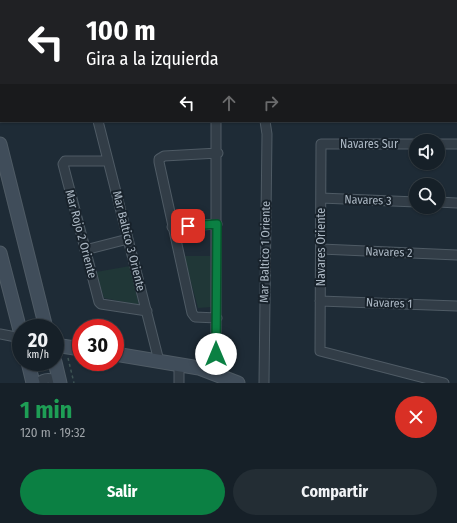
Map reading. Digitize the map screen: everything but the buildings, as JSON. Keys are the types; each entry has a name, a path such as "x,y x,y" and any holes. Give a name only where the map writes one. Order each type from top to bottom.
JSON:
{"street":[{"name":"Mar Baltico 3 Oriente","path":"98,122 159,361"},
{"path":"216,122 218,153 216,373"},
{"name":"Mar Baltico 1 Oriente","path":"264,383 267,134 265,122"},
{"path":"0,144 44,319"},
{"name":"Navares Sur","path":"321,144 409,144"},
{"name":"Navares Oriente","path":"321,144 320,351 444,383"},
{"path":"445,144 457,144"},
{"path":"217,318 193,316 172,228 159,159 164,156 218,153"},
{"name":"Mar Rojo 2 Oriente","path":"108,161 63,162 98,300 101,304 147,312"},
{"name":"Navares 3","path":"321,198 409,202"},
{"path":"445,202 457,203"},
{"path":"172,228 217,224"},
{"path":"85,250 128,239"},
{"name":"Navares 2","path":"321,249 457,255"},
{"path":"0,253 17,319"},
{"name":"Navares 1","path":"320,301 457,306"},
{"path":"0,334 12,336"},
{"path":"124,355 216,373 238,383"},
{"path":"179,365 179,383"},
{"path":"30,371 33,383"},
{"path":"57,371 60,383"},
{"path":"38,383 42,379 50,378 60,383"}],"path":[{"path":"64,357 74,383"}],"green space":[{"path":"184,256 210,256 212,307 198,308"},
{"path":"130,266 139,305 104,298 96,272"}],"route":[{"path":"188,226 217,224 216,354"}]}
